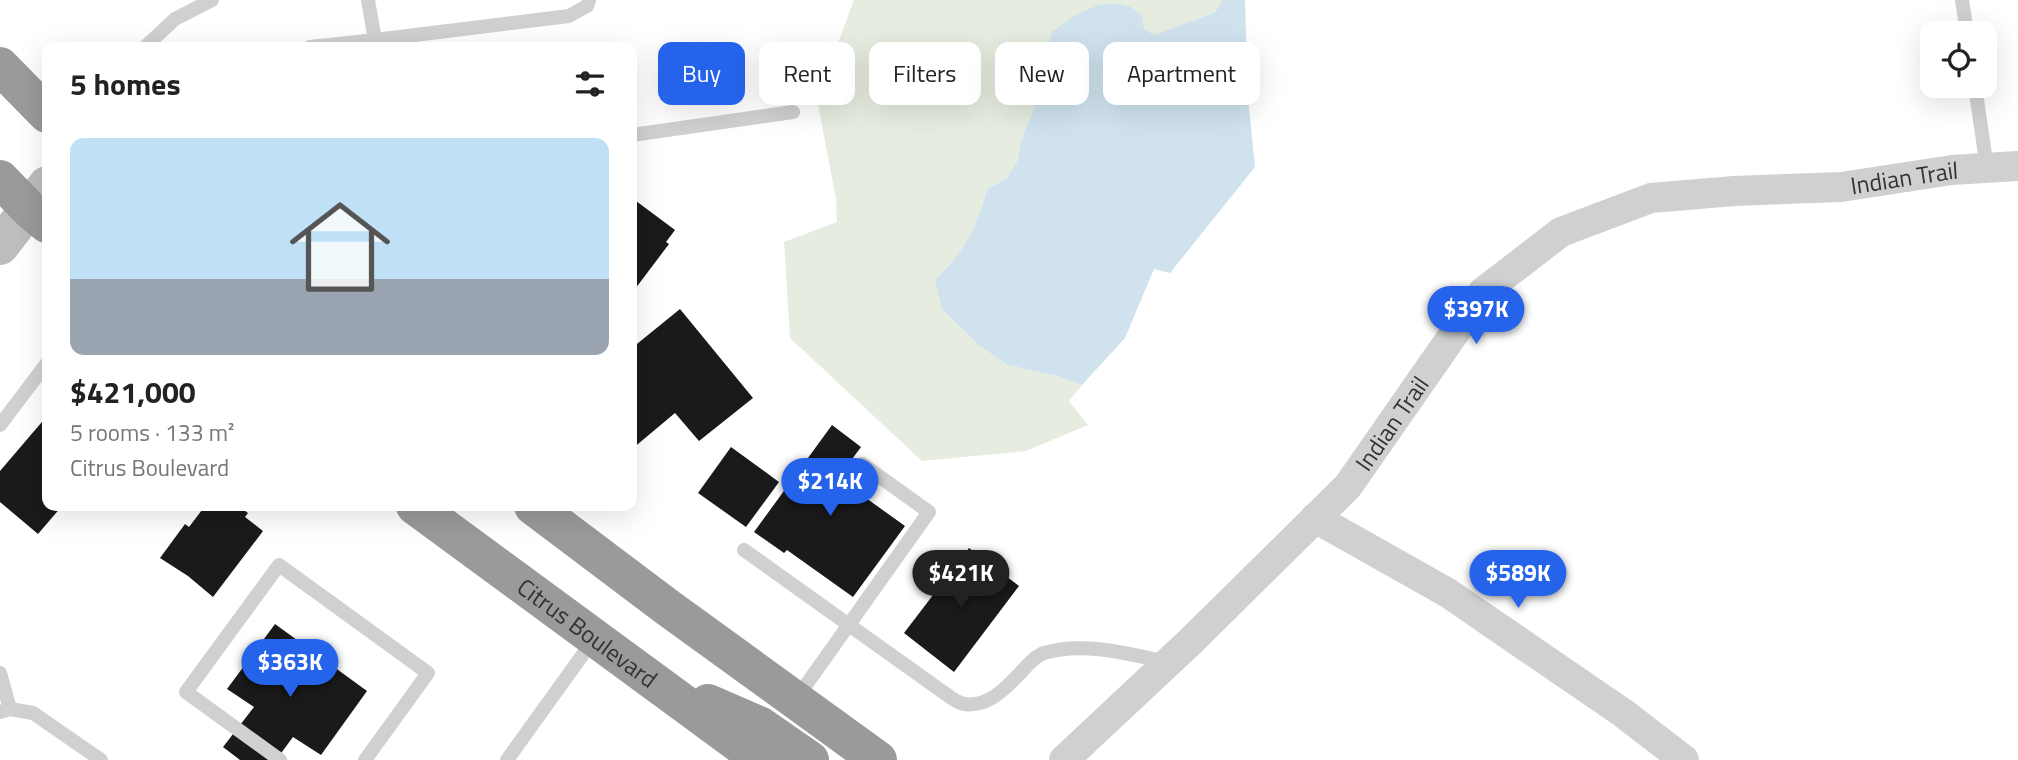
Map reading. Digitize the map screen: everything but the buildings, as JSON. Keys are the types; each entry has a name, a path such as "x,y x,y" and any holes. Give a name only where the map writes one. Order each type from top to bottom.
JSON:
{"highway":[{"path":"0,66 42,109"},
{"path":"0,179 41,206"},
{"name":"Citrus Boulevard","path":"422,511 761,760"},
{"path":"540,511 878,760"},
{"path":"648,678 761,726 810,760"}],"street":[{"name":"Indian Trail","path":"1064,760 1168,663 1348,486 1483,292 1561,232 1651,198 1734,191 1841,187 1952,170 2018,166"},
{"path":"0,246 41,206"},
{"path":"1315,517 1448,593 1623,713 1684,760"}],"lane":[{"path":"368,0 375,40"},
{"path":"356,42 569,16 587,6 589,0"},
{"path":"1962,0 1965,21"},
{"path":"150,42 175,19 207,1"},
{"path":"1977,98 1987,168"},
{"path":"637,134 793,112"},
{"path":"0,425 42,370"},
{"path":"795,700 929,512 862,464"},
{"path":"744,550 950,698 964,704 980,704 1005,690 1040,654 1061,649 1120,652 1168,663"},
{"path":"280,760 186,692 279,565 428,673 365,760"},
{"path":"507,760 594,638"},
{"path":"0,673 5,711 33,713 101,760"}],"shaded area":[{"path":"854,0 1223,0 1215,12 1154,35 1144,30 1064,24 1052,32 1049,42 995,42 995,105 1035,105 1021,142 1017,162 1006,179 987,189 968,239 935,280 980,346 1007,365 1057,376 1082,385 1069,401 1088,425 1026,451 922,461 790,338 784,242 837,222 836,199 818,105 855,105 855,42 838,42"}],"water":[{"path":"1223,0 1245,0 1246,42 1103,42 1103,105 1249,105 1255,167 1170,273 1154,269 1125,338 1082,385 1057,376 1007,365 980,346 942,309 935,280 968,239 987,189 1006,179 1017,162 1021,142 1035,105 1089,105 1089,42 1049,42 1052,32 1077,14 1099,5 1114,3 1131,7 1142,16 1144,29 1154,35 1215,12"}]}
